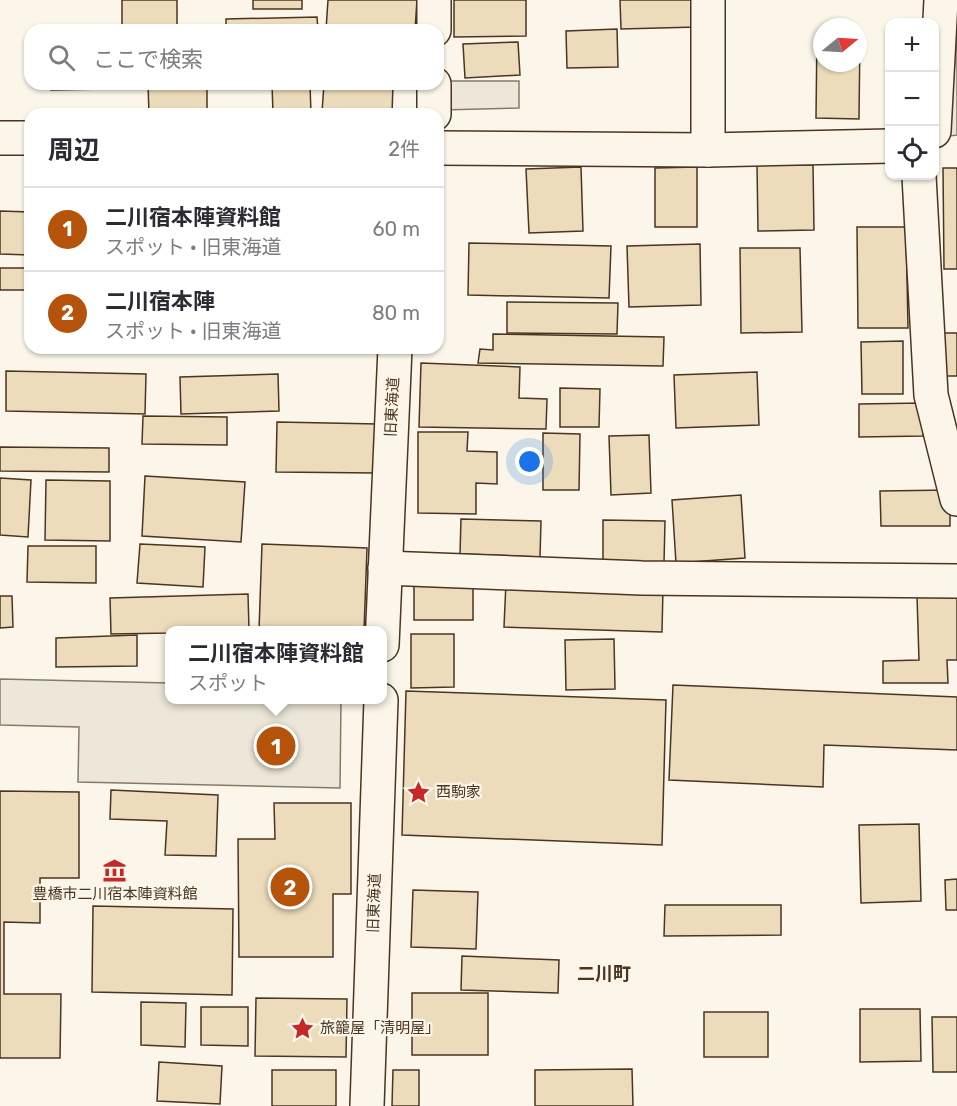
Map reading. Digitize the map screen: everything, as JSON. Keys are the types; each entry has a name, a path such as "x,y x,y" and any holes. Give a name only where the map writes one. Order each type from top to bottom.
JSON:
{"street":[{"path":"434,0 434,24"},
{"path":"708,0 708,150"},
{"path":"934,126 941,0"},
{"path":"434,90 434,108"},
{"path":"0,138 24,138"},
{"path":"939,146 957,145"},
{"path":"444,148 708,150 885,146"},
{"path":"919,180 931,395 957,500"},
{"name":"旧東海道","path":"383,626 395,354"},
{"path":"385,568 642,578 957,581"},
{"name":"旧東海道","path":"368,1106 381,704"}],"shaded area":[{"path":"957,26 957,135 950,136"},
{"path":"444,81 519,81 519,108 444,110 442,108"},
{"path":"0,679 165,683 165,704 341,704 340,788 78,782 79,727 0,725"}],"building":[{"path":"122,0 177,0 177,24 122,24"},
{"path":"253,0 302,0 302,9 253,9"},
{"path":"328,0 417,0 415,24 326,24"},
{"path":"454,0 526,0 526,36 454,37"},
{"path":"620,0 696,0 697,27 621,29"},
{"path":"317,17 318,24 226,24 226,19"},
{"path":"617,29 618,67 567,68 566,31"},
{"path":"518,42 520,75 465,78 463,44"},
{"path":"817,72 860,72 859,119 816,118"},
{"path":"148,90 207,90 207,108 149,108"},
{"path":"272,90 310,90 311,108 273,108"},
{"path":"324,90 393,90 392,108 322,108"},
{"path":"757,165 813,165 814,230 758,231"},
{"path":"581,167 583,231 529,233 526,169"},
{"path":"697,167 697,227 655,227 655,168"},
{"path":"943,168 957,168 957,269 944,269"},
{"path":"0,211 24,212 24,255 0,254"},
{"path":"857,227 906,227 908,328 858,328"},
{"path":"469,243 611,246 609,298 468,295"},
{"path":"700,244 701,305 629,307 627,246"},
{"path":"740,248 800,248 802,332 741,333"},
{"path":"0,268 24,268 24,290 0,290"},
{"path":"507,302 618,303 617,334 507,333"},
{"path":"940,333 957,333 957,376 940,376"},
{"path":"493,334 664,337 663,366 478,363 480,349 493,350"},
{"path":"903,341 903,394 862,394 861,342"},
{"path":"421,363 520,367 519,398 547,399 546,429 419,427"},
{"path":"6,371 146,374 145,414 6,411"},
{"path":"757,372 759,425 676,428 674,375"},
{"path":"278,374 279,411 181,414 180,377"},
{"path":"560,388 600,389 599,427 560,427"},
{"path":"923,403 923,436 859,437 859,404"},
{"path":"143,416 227,417 227,445 142,444"},
{"path":"277,422 378,424 377,473 276,472"},
{"path":"418,432 468,432 467,451 497,452 497,484 476,483 476,514 418,513"},
{"path":"543,433 580,434 579,490 543,490"},
{"path":"649,435 651,493 611,495 609,436"},
{"path":"0,447 109,448 109,472 0,471"},
{"path":"145,476 245,482 241,542 142,536"},
{"path":"0,478 31,480 28,537 0,535"},
{"path":"46,480 110,481 110,541 45,540"},
{"path":"950,490 950,526 881,526 880,491"},
{"path":"741,495 745,558 676,563 672,500"},
{"path":"461,519 541,521 540,557 460,554"},
{"path":"603,520 665,521 664,563 603,562"},
{"path":"140,544 205,547 203,587 137,583"},
{"path":"262,544 367,548 364,626 259,626"},
{"path":"28,546 96,546 96,583 27,582"},
{"path":"506,582 663,588 662,632 504,627"},
{"path":"414,586 473,586 473,620 414,620"},
{"path":"248,594 249,626 165,626 165,633 111,634 110,598"},
{"path":"0,596 12,596 13,627 0,628"},
{"path":"917,596 957,596 957,660 947,660 948,683 883,683 883,661 919,660"},
{"path":"411,634 454,634 454,687 411,688"},
{"path":"137,635 137,666 56,667 56,638"},
{"path":"614,639 615,689 566,690 565,640"},
{"path":"673,685 957,697 957,750 824,745 823,787 669,780"},
{"path":"406,691 666,700 662,845 402,835"},
{"path":"111,790 218,795 216,856 165,855 167,821 110,819"},
{"name":"豊橋市二川宿本陣資料館","path":"0,791 79,792 79,878 40,878 40,923 4,922 4,994 61,994 60,1058 0,1058"},
{"path":"274,803 351,803 351,894 333,894 333,957 239,957 238,839 275,839"},
{"path":"919,824 921,901 861,903 859,825"},
{"path":"957,879 957,910 946,910 945,880"},
{"path":"413,890 478,892 476,949 411,947"},
{"path":"665,905 781,905 781,935 664,936"},
{"path":"93,906 233,909 232,995 92,992"},
{"path":"462,956 559,960 558,993 461,990"},
{"path":"412,993 488,993 488,1055 412,1055"},
{"path":"256,998 347,999 346,1057 255,1056"},
{"path":"141,1002 186,1003 185,1047 141,1045"},
{"path":"201,1007 248,1007 248,1046 201,1045"},
{"path":"860,1009 920,1009 921,1061 860,1062"},
{"path":"704,1012 768,1012 768,1057 704,1057"},
{"path":"932,1017 957,1017 957,1072 933,1072"},
{"path":"159,1062 222,1066 220,1104 157,1101"},
{"path":"632,1069 633,1106 535,1106 535,1070"},
{"path":"272,1070 336,1070 336,1106 272,1106"},
{"path":"393,1070 419,1070 419,1106 392,1106"}],"place":[{"name":"二川宿本陣資料館","path":"276,746"},
{"name":"西駒家","path":"418,792"},
{"name":"豊橋市二川宿本陣資料館","path":"115,870"},
{"name":"二川宿本陣","path":"290,887"},
{"name":"旅籠屋「清明屋」","path":"302,1028"}],"district":[{"name":"二川町","path":"604,974"}]}
